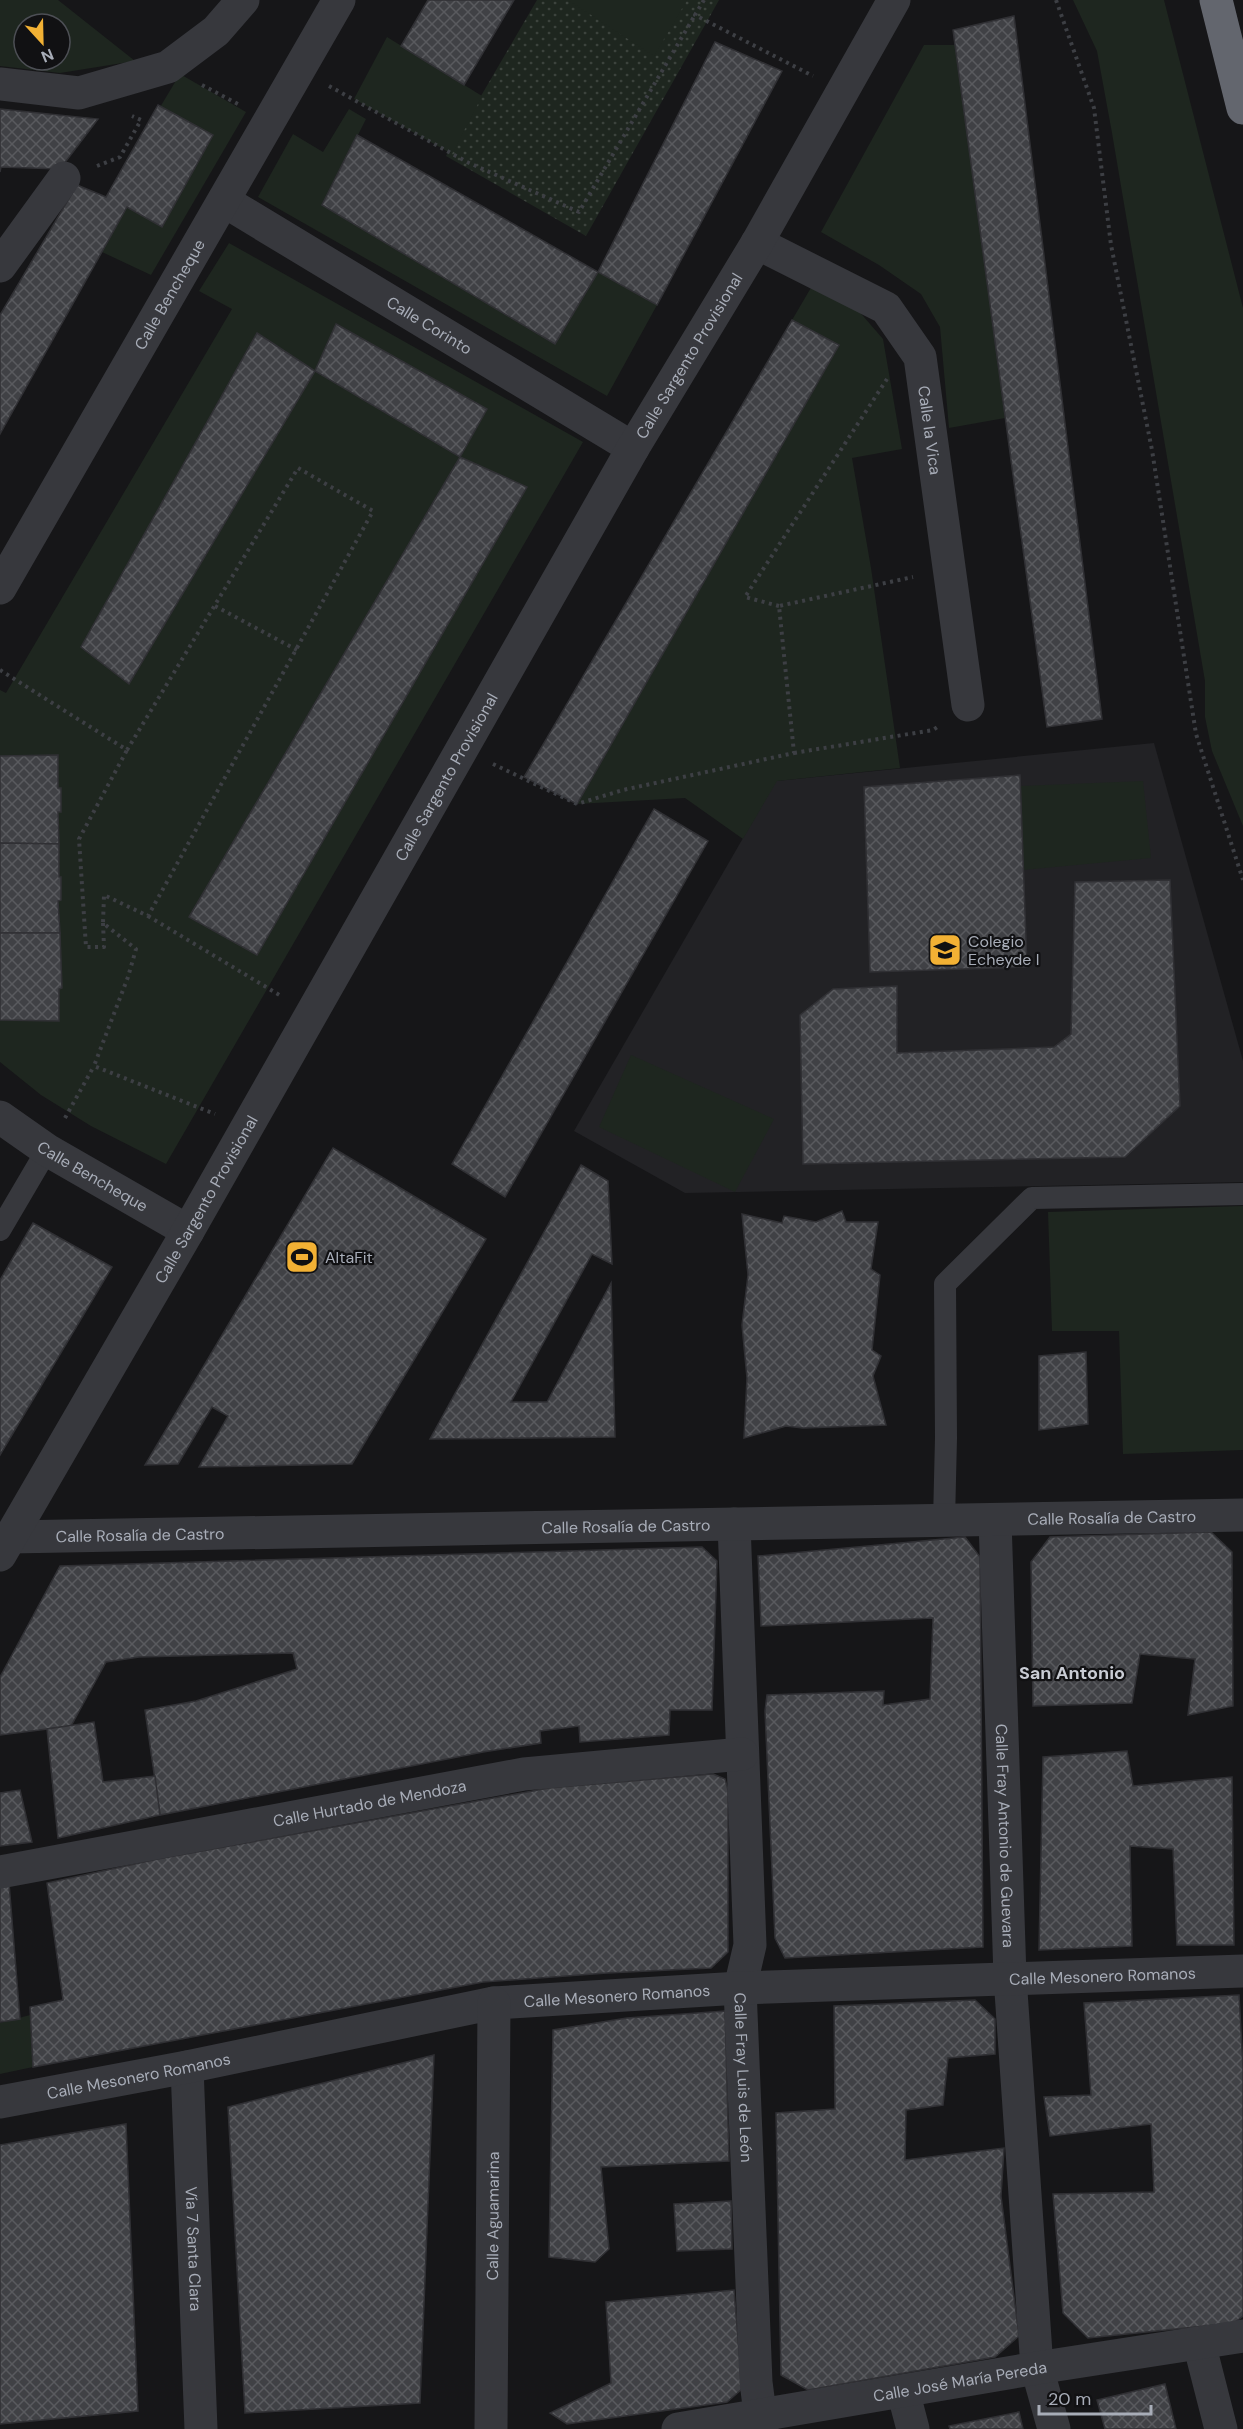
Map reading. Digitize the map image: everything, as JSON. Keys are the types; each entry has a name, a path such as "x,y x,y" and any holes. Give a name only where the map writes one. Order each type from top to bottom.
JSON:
{"highway":[{"path":"1216,0 1243,108"}],"street":[{"path":"0,84 79,93 168,67 216,31 243,0"},
{"name":"Calle Bencheque","path":"0,588 339,0"},
{"name":"Calle Sargento Provisional","path":"5,1546 247,1128 633,448 758,243 894,0"},
{"path":"0,266 64,178"},
{"name":"Calle Corinto","path":"225,201 633,448"},
{"name":"Calle la Vica","path":"758,243 886,308 920,357 968,705"},
{"name":"Calle Bencheque","path":"0,1117 47,1150 188,1231"},
{"name":"Calle Rosalía de Castro","path":"5,1546 734,1524 1243,1515"},
{"name":"Calle Fray Antonio de Guevara","path":"995,1520 1010,1977 1037,2368 1054,2429"},
{"name":"Calle Fray Luis de León","path":"734,1524 750,1945 740,1988 760,2422"},
{"name":"Calle Hurtado de Mendoza","path":"0,1872 524,1774 742,1754"},
{"name":"Calle Mesonero Romanos","path":"0,2102 186,2067 494,2003 740,1988 1010,1977 1243,1971"},
{"name":"Calle Aguamarina","path":"491,2429 494,2003"},
{"name":"Vía 7 Santa Clara","path":"186,2067 201,2429"},
{"name":"Calle José María Pereda","path":"678,2429 760,2422 903,2391 1243,2336"},
{"path":"1199,2343 1221,2429"},
{"path":"903,2391 913,2429"}],"lane":[{"path":"0,1230 47,1150"},
{"path":"944,1521 945,1284 1032,1198 1243,1194"}],"path":[{"path":"299,70 467,162 579,213 704,0"},
{"path":"1056,0 1094,108 1111,245 1152,450 1196,734 1243,880"},
{"path":"695,15 843,91"},
{"path":"168,67 270,121"},
{"path":"64,178 120,157 141,120 130,116"},
{"path":"910,343 745,597 779,606 949,569"},
{"path":"148,916 373,511 298,468 127,750 79,839 86,947 104,947 104,895 148,916 311,1014"},
{"path":"215,606 297,650"},
{"path":"779,606 794,753"},
{"path":"0,670 127,750"},
{"path":"462,750 577,804 622,790 794,753 933,730 968,705"},
{"path":"47,1150 94,1066 128,977 136,949 103,923"},
{"path":"94,1066 247,1128"}],"shaded area":[{"path":"0,0 58,0 135,61 72,71 72,12 12,12 12,67 0,66"},
{"path":"537,0 719,0 586,236 446,156"},
{"path":"568,0 687,0 654,56"},
{"path":"1073,0 1164,0 1243,308 1243,826 1212,751 1205,717 1205,681 1097,51"},
{"path":"387,37 482,96 452,154 354,99"},
{"path":"924,45 956,45 1005,418 949,428 940,327 921,294 879,265 821,232"},
{"path":"180,74 246,112 151,275 102,252 106,197"},
{"path":"349,109 366,119 323,205 555,344 598,272 657,305 607,396 258,197 293,134 323,152"},
{"path":"229,243 583,442 166,1164 91,1126 41,1095 0,1062 0,690 6,693 232,309 199,291"},
{"path":"812,286 857,309 883,339 902,449 852,458 871,568 900,768 777,781 743,839 685,798 577,804 524,777"},
{"name":"Colegio Echeyde I","path":"1154,743 1243,1061 1243,1182 685,1193 574,1131 776,781"},
{"path":"1143,781 1151,858 1023,870 1021,786"},
{"path":"631,1055 774,1119 735,1192 599,1127"},
{"path":"1243,1206 1243,1450 1123,1454 1119,1331 1052,1331 1048,1212"},
{"path":"30,2015 33,2067 0,2074 0,2023"}],"building":[{"path":"428,0 514,0 464,85 401,46"},
{"path":"1014,16 1102,719 1047,727 953,30"},
{"path":"715,42 782,71 657,305 598,272"},
{"path":"158,105 213,135 162,227 127,207 0,434 0,315 77,185 106,197"},
{"path":"0,109 98,119 60,169 1,167 0,172"},
{"path":"357,135 598,272 555,344 322,205"},
{"path":"792,320 839,345 577,804 524,777"},
{"path":"336,324 487,409 460,457 315,371"},
{"path":"257,333 315,371 129,684 81,647"},
{"path":"460,457 527,487 257,955 189,917"},
{"path":"58,755 58,788 61,788 61,812 58,812 59,844 0,843 0,756"},
{"path":"1020,775 1027,967 870,972 864,787"},
{"path":"654,809 708,841 505,1197 452,1164"},
{"path":"0,843 59,844 60,933 0,933"},
{"path":"1170,880 1180,1106 1125,1157 803,1164 800,1015 833,989 897,986 897,1053 1054,1047 1071,1034 1075,882"},
{"path":"0,933 60,933 62,988 59,989 59,1021 0,1020"},
{"path":"333,1148 486,1239 352,1464 199,1467 228,1416 212,1407 178,1464 145,1465"},
{"path":"581,1165 608,1181 612,1264 592,1254 511,1402 547,1402 611,1283 615,1437 430,1439"},
{"path":"842,1211 846,1222 878,1222 871,1269 880,1275 872,1350 881,1356 873,1376 886,1425 803,1428 786,1426 744,1438 747,1378 742,1325 748,1275 742,1214 782,1223 784,1216 816,1222"},
{"path":"33,1223 112,1267 0,1455 0,1280"},
{"path":"1086,1352 1088,1424 1039,1430 1039,1356"},
{"path":"1211,1532 1232,1552 1233,1706 1188,1715 1195,1659 1140,1654 1132,1703 1033,1706 1031,1562 1050,1537"},
{"path":"965,1537 980,1557 983,1947 785,1958 775,1938 765,1711 767,1695 884,1691 883,1705 930,1699 933,1618 761,1626 758,1556"},
{"path":"702,1547 717,1561 712,1710 670,1710 669,1735 580,1742 579,1726 540,1731 541,1743 483,1752 160,1815 145,1710 196,1701 297,1669 293,1653 139,1657 106,1662 71,1726 0,1735 0,1677 60,1566"},
{"path":"94,1722 103,1782 155,1776 160,1815 58,1838 47,1729"},
{"path":"1127,1751 1133,1786 1232,1777 1234,1945 1177,1945 1173,1849 1130,1846 1132,1946 1039,1950 1043,1757"},
{"path":"713,1774 725,1779 728,1790 728,1952 711,1968 483,1982 33,2067 30,2007 63,2000 47,1883 158,1859 549,1788"},
{"path":"20,1790 32,1842 0,1846 0,1793"},
{"path":"9,1883 20,2019 0,2022 0,1886"},
{"path":"1239,1995 1243,2067 1243,2316 1234,2323 1088,2338 1063,2313 1053,2194 1154,2192 1151,2124 1050,2136 1044,2097 1091,2095 1084,2003"},
{"path":"975,2000 995,2019 995,2054 948,2058 943,2105 906,2110 905,2160 1004,2148 1001,2196 1019,2336 995,2357 808,2390 781,2375 776,2113 835,2109 834,2006"},
{"path":"725,2011 729,2161 601,2167 609,2249 595,2262 549,2257 553,2030 627,2018"},
{"path":"434,2055 420,2403 245,2413 228,2107"},
{"path":"126,2124 138,2411 0,2424 0,2145"},
{"path":"731,2201 732,2249 677,2251 674,2204"},
{"path":"734,2290 742,2389 727,2402 567,2424 550,2413 611,2383 606,2302"},
{"path":"1165,2384 1176,2429 1105,2429 1097,2400"},
{"path":"1019,2412 1023,2429 950,2429 949,2426"}],"place":[{"name":"Colegio Echeyde I","path":"945,950"},
{"name":"AltaFit","path":"302,1257"}],"district":[{"name":"San Antonio","path":"1072,1673"}]}
